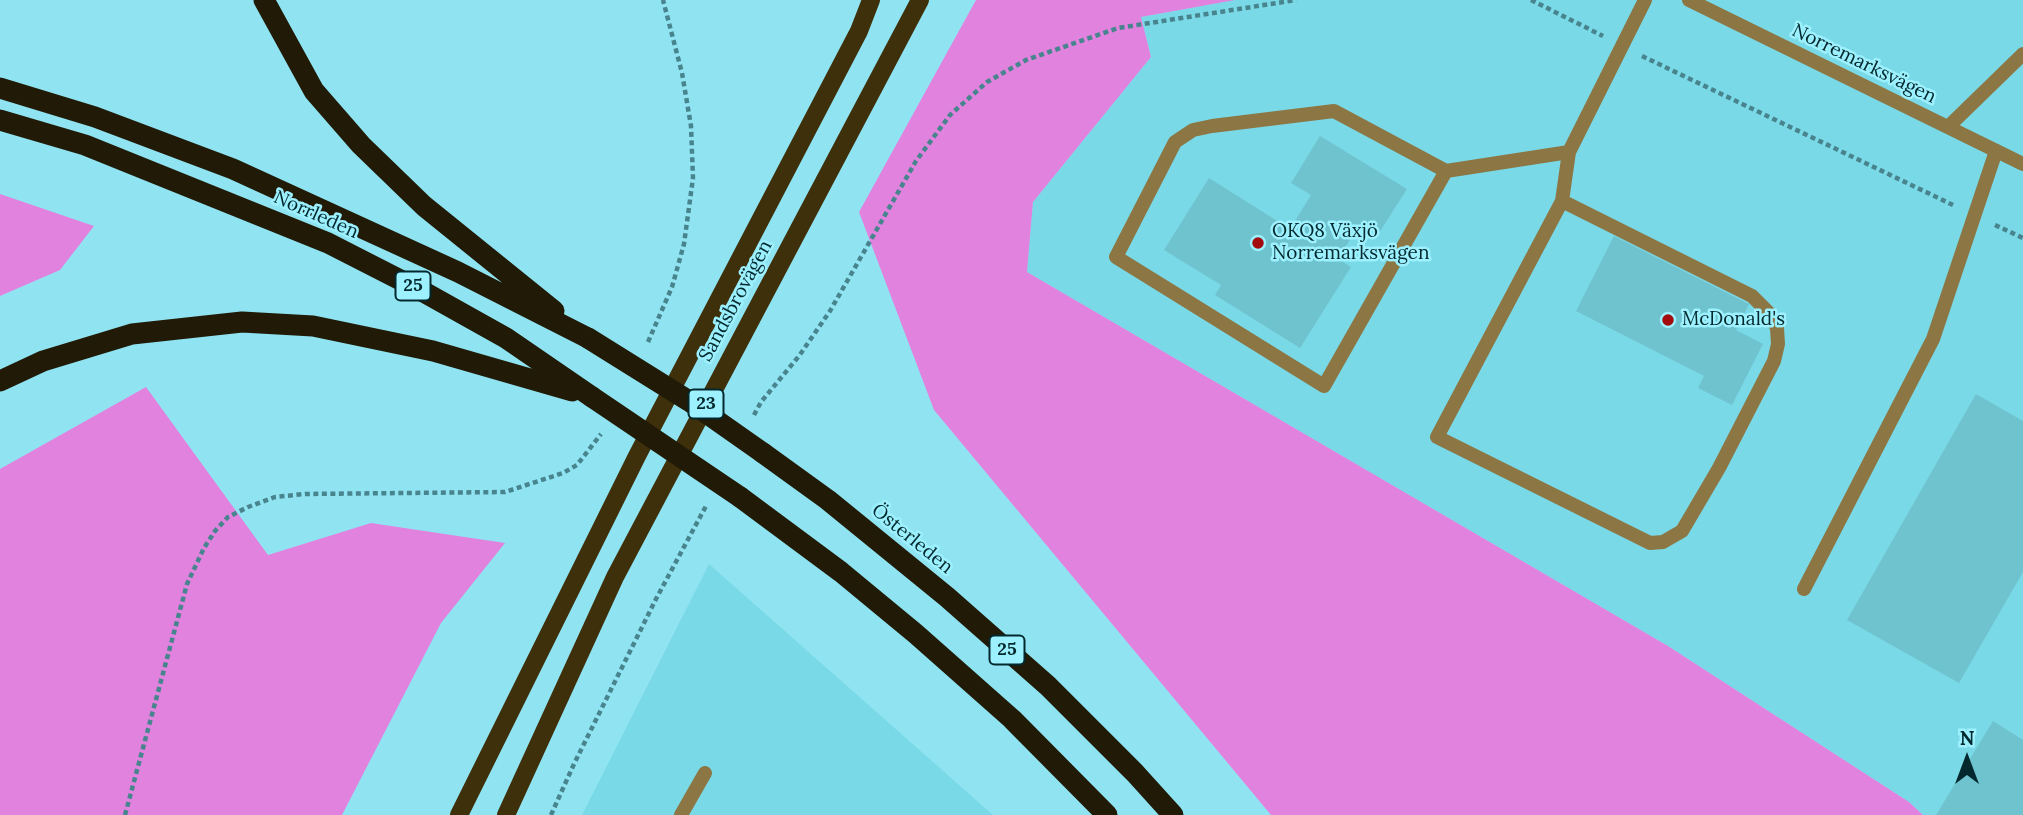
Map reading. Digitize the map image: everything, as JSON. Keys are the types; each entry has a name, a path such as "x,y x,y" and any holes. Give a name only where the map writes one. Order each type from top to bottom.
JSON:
{"highway":[{"path":"264,0 314,91 361,145 424,206 588,338"},
{"name":"Norrleden","path":"0,88 95,117 233,169 435,261 588,338"},
{"name":"Norrleden","path":"0,120 85,145 328,243 422,290 506,338 592,397"},
{"path":"0,381 43,361 132,334 242,322 313,326 433,351 592,397"},
{"name":"Österleden","path":"588,338 690,401 828,500 1048,686 1173,815"},
{"name":"25","path":"592,397 740,497 841,572 1012,719 1107,815"}],"main road":[{"name":"Sandsbrovägen","path":"459,815 637,456 859,31 871,0"},
{"name":"Sandsbrovägen","path":"506,815 615,578 920,0"}],"street":[{"path":"1562,201 1752,296 1769,313 1777,328 1778,344 1774,361 1719,468 1682,531 1663,542 1650,543 1437,437 1562,201 1569,152 1645,0"},
{"name":"Norremarksvägen","path":"1689,0 2023,164"},
{"path":"1949,126 2023,54"},
{"path":"1446,171 1324,386 1116,257 1175,142 1193,130 1334,111 1446,171 1569,152"},
{"path":"1804,589 1933,339 1996,150"},
{"path":"681,815 705,773"}],"path":[{"path":"644,351 661,316 684,244 693,178 691,126 682,73 663,0"},
{"path":"748,427 761,402 799,356 830,311 916,162 950,115 987,82 1026,60 1118,28 1296,0"},
{"path":"1531,0 2023,239"},
{"path":"125,815 187,584 204,548 228,517 275,497 306,494 505,492 570,469 597,442 603,431"},
{"path":"551,815 650,611 710,500"}],"shaded area":[{"path":"976,0 1235,0 1141,17 1151,57 1033,202 1027,272 1668,646 1909,802 1923,815 1271,815 934,410 859,212"},
{"path":"1235,0 2023,0 2023,815 1923,815 1909,802 1668,646 1027,272 1033,202 1151,57 1141,17"},
{"path":"0,194 94,226 60,270 0,296"},
{"path":"146,387 268,555 371,523 505,543 441,623 342,815 0,815 0,469"},
{"path":"709,564 993,815 582,815"}],"building":[{"name":"OKQ8 Växjö Norremarksvägen","path":"1320,136 1407,189 1377,236 1359,225 1338,259 1351,267 1300,348 1215,295 1221,285 1164,250 1209,178 1290,229 1311,195 1291,183"},
{"name":"McDonald's","path":"1614,236 1749,304 1736,330 1763,344 1732,405 1698,388 1704,376 1576,311"},
{"path":"1976,394 2023,421 2023,572 1959,683 1847,620"},
{"path":"1993,721 2023,740 2023,815 1936,815"}],"place":[{"name":"OKQ8 Växjö Norremarksvägen","path":"1258,243"},
{"name":"McDonald's","path":"1668,320"}]}
